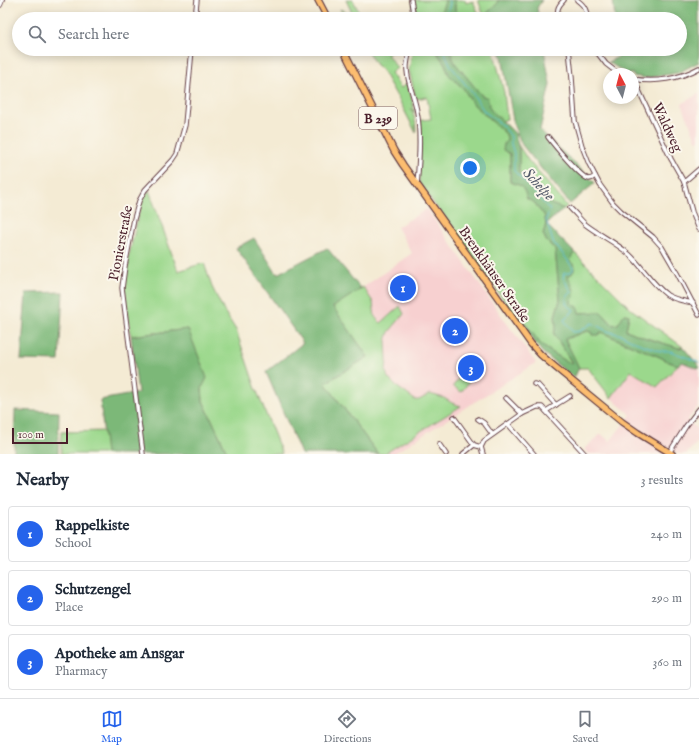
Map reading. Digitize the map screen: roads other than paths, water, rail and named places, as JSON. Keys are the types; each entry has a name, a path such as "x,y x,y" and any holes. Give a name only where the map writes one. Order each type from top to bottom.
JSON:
{"main road":[{"path":"318,0 324,12"},
{"name":"B 239","path":"347,56 394,150 416,185"},
{"name":"Brenkhäuser Straße","path":"416,185 541,356 622,422 670,454"}],"street":[{"path":"0,5 2,0"},
{"path":"196,12 197,0"},
{"path":"412,0 413,12"},
{"path":"557,12 559,4 564,0"},
{"path":"578,0 584,5 587,12"},
{"name":"Pionierstraße","path":"143,454 122,288 123,276 139,201 146,190 177,154 185,125 191,56"},
{"path":"409,56 407,69 417,112 419,130 418,174 416,185"},
{"path":"570,56 575,122 589,164 600,185 614,203 662,247 699,315"},
{"path":"600,56 611,68"},
{"path":"639,80 665,80 679,77 699,68"},
{"name":"Waldweg","path":"639,90 671,159 684,182 692,212 699,229"},
{"path":"548,137 584,177 588,179 595,176"},
{"path":"684,182 699,169"},
{"path":"570,208 584,223 620,246 641,267 653,282 667,294 678,300 693,303"},
{"path":"534,384 538,385 556,405"},
{"path":"546,411 570,396"},
{"path":"506,398 522,414"},
{"path":"483,454 481,447 484,440 522,414 537,406 546,411 585,454"},
{"path":"670,454 686,426 699,409"},
{"path":"454,417 474,445 481,447"},
{"path":"478,419 484,423 492,434"},
{"path":"508,424 534,454"},
{"path":"439,444 446,454"},
{"path":"463,454 474,445"}],"waterway":[{"name":"Schelpe","path":"448,0 450,3 448,12"},
{"name":"Schelpe","path":"446,56 451,66 484,111 503,126 511,136 511,144 514,153 514,171 550,210 546,219 553,242 573,268 573,270 569,273 564,273 563,278 572,292 567,296 566,304 574,310 564,320 573,332 580,331 592,323 607,331 622,335 635,342 660,351 670,351 699,363"}],"place":[{"name":"Rappelkiste","path":"403,288"},
{"name":"Schutzengel","path":"455,331"},
{"name":"Apotheke am Ansgar","path":"471,368"}]}
